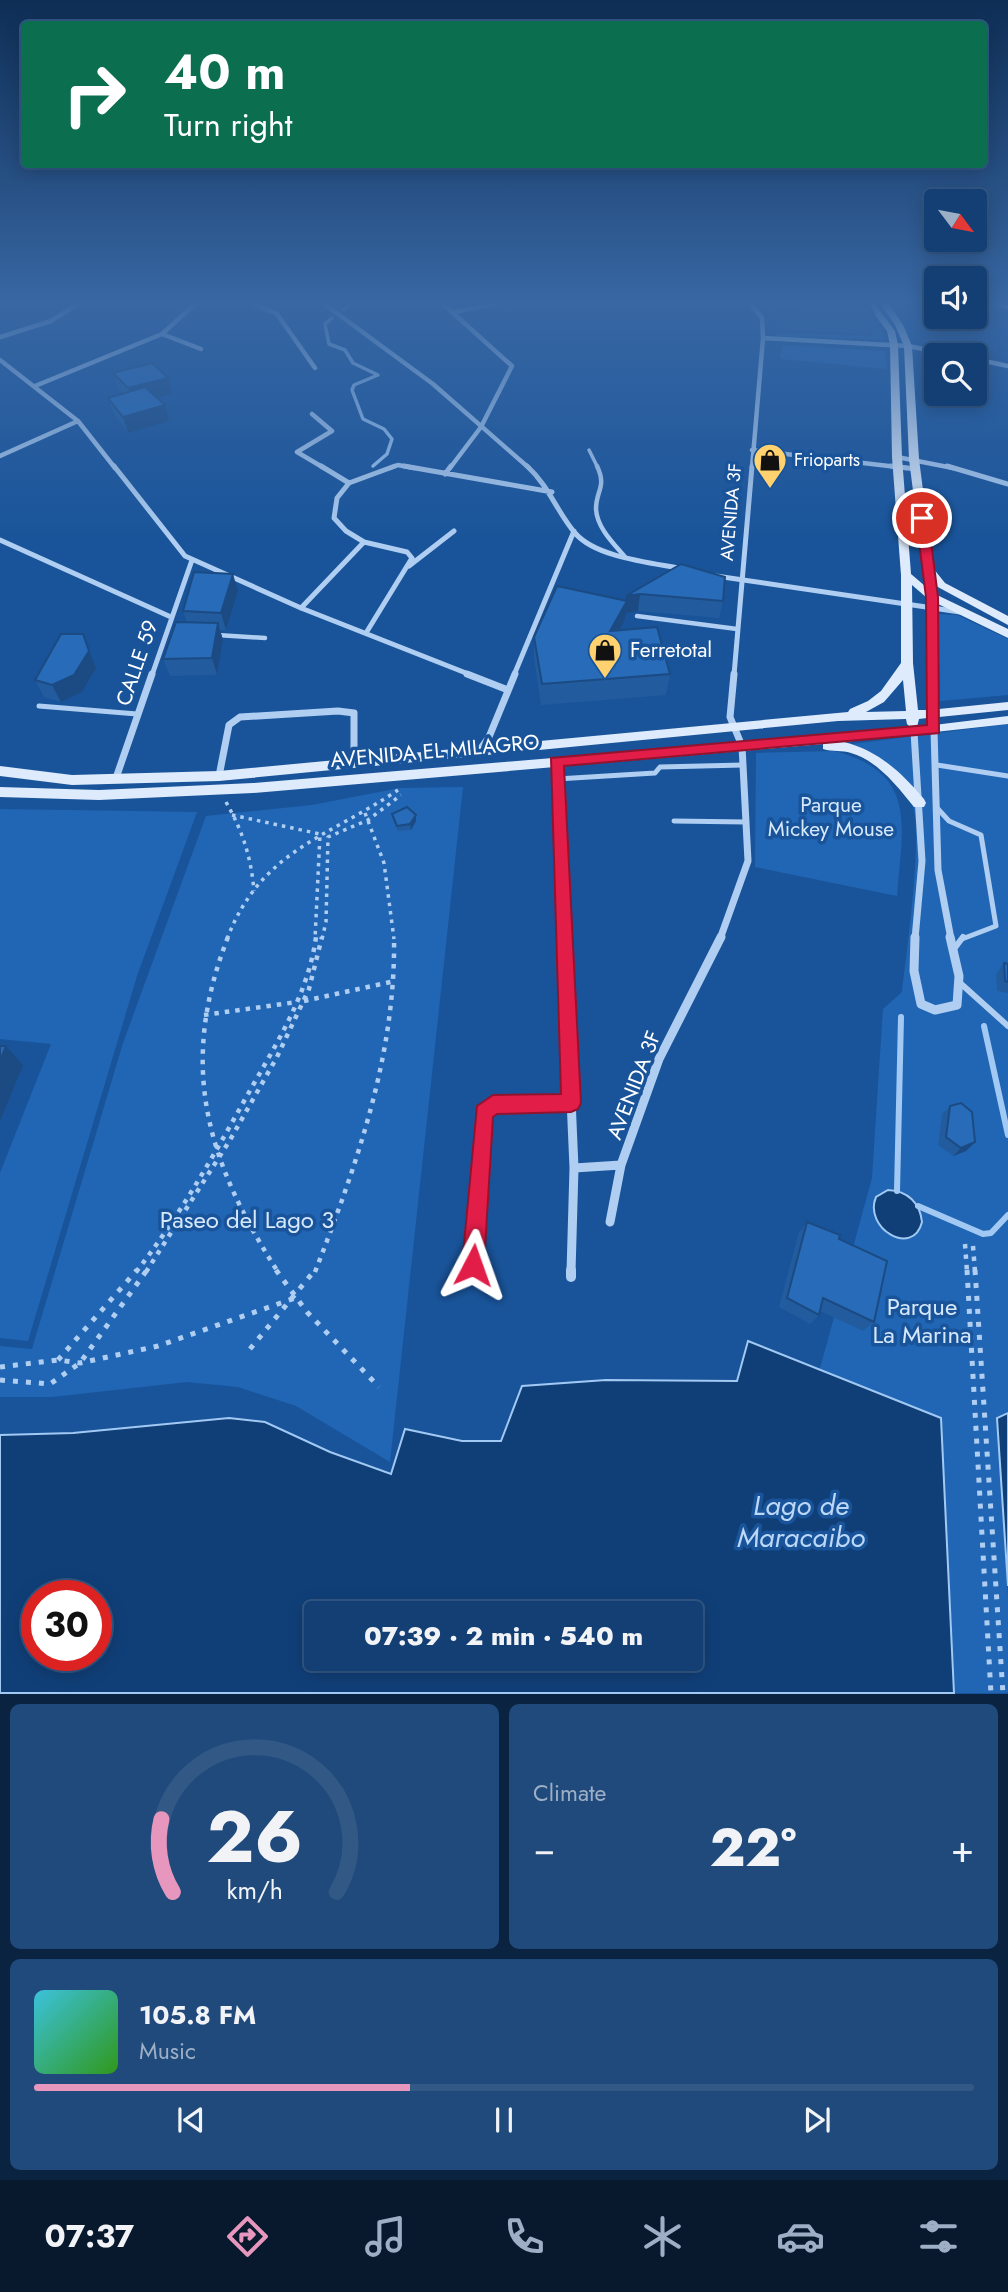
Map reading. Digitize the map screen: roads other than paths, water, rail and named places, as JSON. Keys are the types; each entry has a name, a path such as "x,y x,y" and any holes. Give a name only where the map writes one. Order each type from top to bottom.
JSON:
{"street":[{"path":"30,382 78,421 178,551 192,560 300,608 508,690"},
{"path":"35,386 45,382"},
{"path":"427,382 538,475 578,537 593,546 625,557 689,571"},
{"path":"445,474 481,426 504,382"},
{"name":"AVENIDA 3F","path":"556,762 574,1168 621,1165 659,1059 729,920 748,861 742,746 730,717 759,382"},
{"path":"895,382 897,462 906,575 907,663 922,860 914,967 915,991 920,1004 935,1010 957,1005 959,982 940,889 937,765 932,714 932,602 915,464 910,382"},
{"path":"312,414 332,431 297,452 349,483"},
{"path":"0,456 78,421"},
{"path":"752,450 915,464 1008,484"},
{"path":"897,462 915,464"},
{"path":"366,633 412,558 407,552 364,542 346,531 334,518 334,502 342,488 393,465 552,493"},
{"path":"406,568 435,549 454,531"},
{"path":"479,751 489,737 574,531"},
{"path":"0,540 171,617"},
{"path":"300,608 364,542"},
{"name":"CALLE 59","path":"116,778 165,631 192,560"},
{"path":"929,568 941,585 1008,621"},
{"path":"702,573 741,582 906,604 932,602 964,612 1008,634"},
{"path":"906,575 932,602"},
{"path":"838,717 873,705 892,691 907,663"},
{"name":"AVENIDA EL MILAGRO","path":"0,771 72,780 219,776 838,717 932,714 1008,706"},
{"path":"219,776 229,726 240,717 338,711 354,713 354,764"},
{"name":"AVENIDA EL MILAGRO","path":"0,792 99,794 253,788 914,732 1008,720"},
{"path":"772,743 787,748 838,746 868,754 891,769 919,803"},
{"path":"473,1265 484,1112 493,1105 571,1103"},
{"path":"610,1222 621,1165"},
{"path":"571,1277 574,1168"}],"lane":[{"path":"589,450 603,479 596,510 605,534 625,557"},
{"path":"638,617 737,629"},
{"path":"165,631 176,632"},
{"path":"214,634 265,638"},
{"path":"39,706 137,714"},
{"path":"557,779 655,773 660,767 743,765"},
{"path":"937,765 1008,775"},
{"path":"938,808 949,821 983,837 996,924 964,936 954,949"},
{"path":"674,821 746,822"},
{"path":"959,982 1008,1026"}],"water":[{"path":"888,1190 912,1199 919,1209 922,1222 917,1233 909,1238 891,1235 876,1219 876,1197"},
{"name":"Lago de Maracaibo","path":"748,1341 941,1418 954,1693 0,1693 0,1435 73,1433 229,1418 265,1422 330,1452 391,1474 405,1429 462,1441 501,1441 522,1386 606,1380 737,1381"},
{"path":"1008,1413 1008,1586 997,1418"}],"waterway":[{"path":"361,382 354,385 352,390 363,419 384,429 392,439 387,454 373,466"},
{"path":"897,1191 901,1017"},
{"path":"984,1026 1008,1135"},
{"path":"918,1206 983,1234 991,1233 1008,1215"}],"place":[{"name":"Frioparts","path":"770,490"},
{"name":"Ferretotal","path":"605,680"}],"park label":[{"name":"Parque Mickey Mouse","path":"831,817"},
{"name":"Paseo del Lago 3","path":"247,1219"},
{"name":"Parque La Marina","path":"922,1320"}]}
